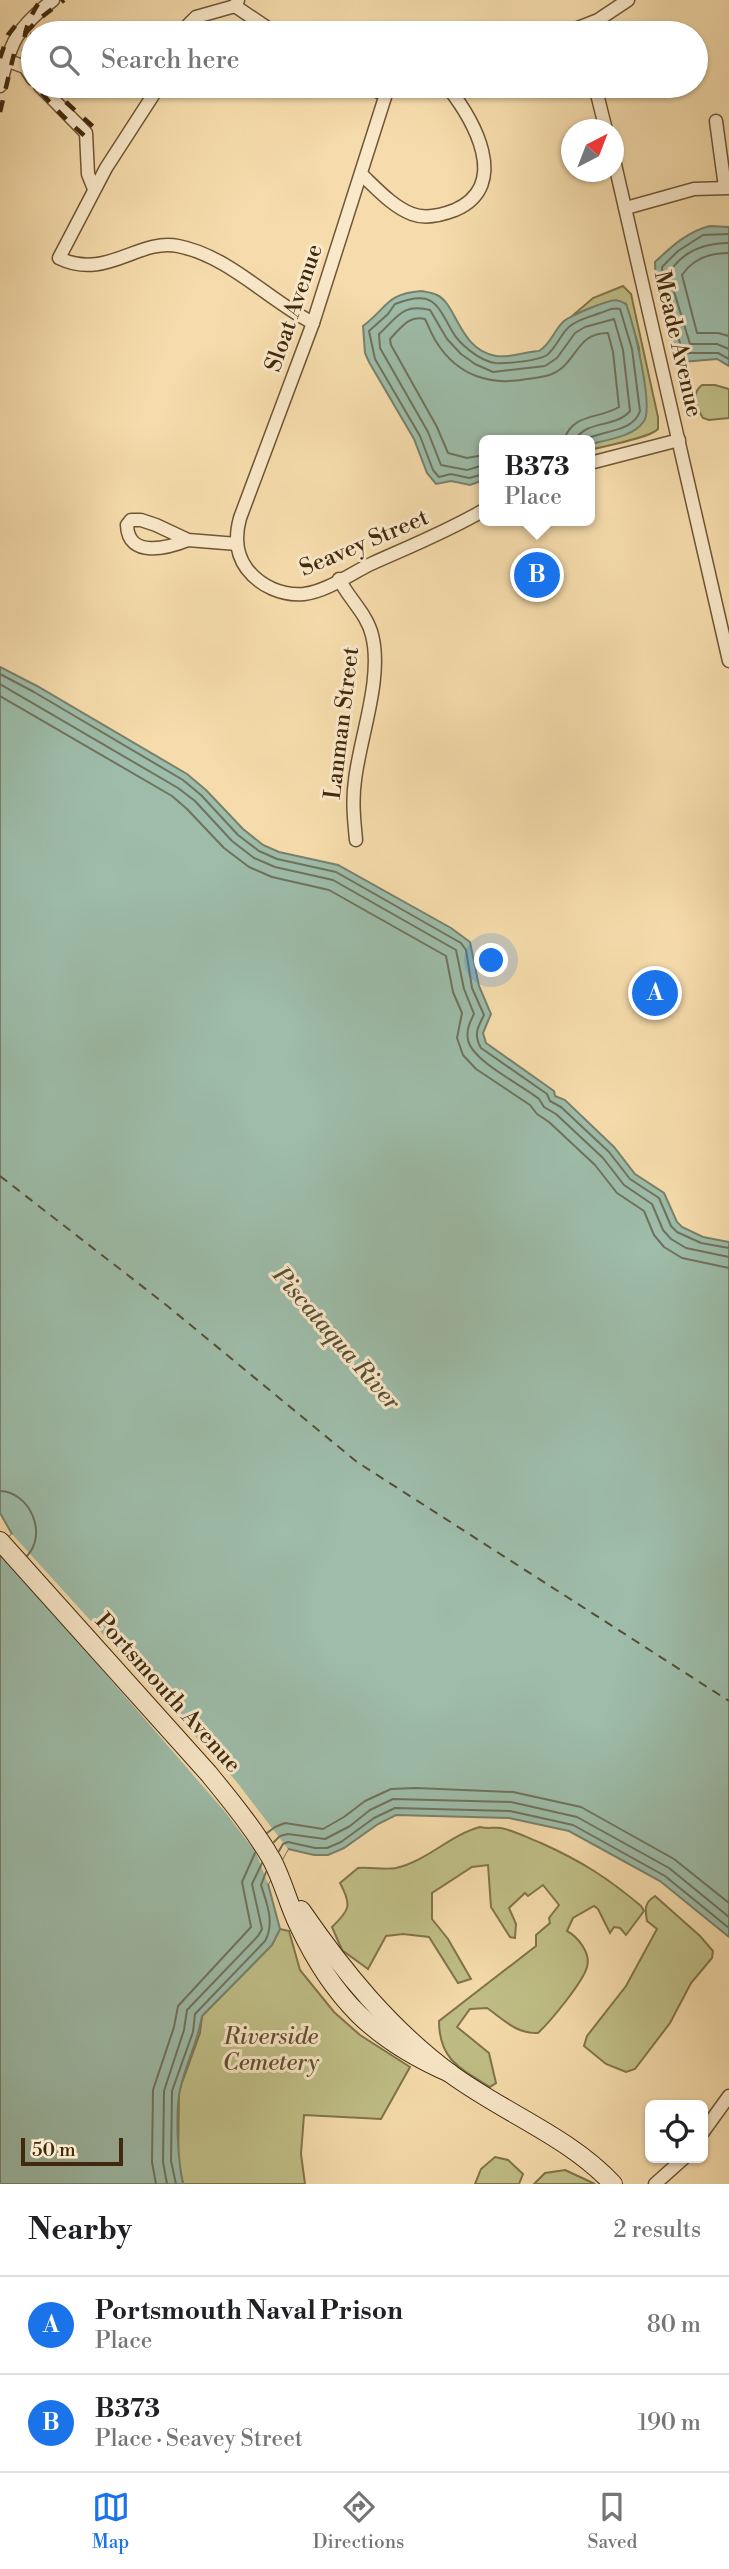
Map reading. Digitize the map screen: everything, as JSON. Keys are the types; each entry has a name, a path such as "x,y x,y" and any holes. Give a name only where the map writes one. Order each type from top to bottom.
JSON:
{"main road":[{"name":"Portsmouth Avenue","path":"0,1541 209,1774 254,1831 285,1887 349,1976 402,2032 450,2073 516,2116 561,2141 613,2184"}],"street":[{"path":"29,21 53,0"},
{"path":"596,21 628,0"},
{"path":"192,21 196,17 237,3 260,21"},
{"path":"0,86 6,60 21,28"},
{"path":"6,60 21,66"},
{"path":"53,98 86,133 88,174 94,189"},
{"path":"151,98 94,189 59,258 71,264 85,266 102,264 159,246 176,245 191,249 226,267 292,312 313,323"},
{"name":"Sloat Avenue","path":"237,544 240,518 313,323 386,98"},
{"path":"361,174 401,208 418,216 438,215 465,205 476,195 484,176 481,148 472,120 456,98"},
{"path":"598,98 603,119"},
{"path":"626,208 695,189 727,188 716,121"},
{"name":"Meade Avenue","path":"620,182 729,661"},
{"path":"595,462 679,439"},
{"name":"Seavey Street","path":"237,544 241,561 259,582 280,591 303,594 314,592 479,513"},
{"path":"188,540 237,544"},
{"name":"Lanman Street","path":"340,579 369,624 374,649 367,724 355,776 352,806 356,840"},
{"path":"708,2125 729,2096"},
{"path":"654,2184 678,2163"}],"green space":[{"path":"623,286 631,294 658,417 658,429 653,432 637,439 595,449 595,442 634,430 640,365 639,348 626,304 607,303 571,317 593,298"},
{"path":"702,385 729,389 729,418 703,418 696,405 695,396"},
{"path":"480,1827 511,1831 569,1856 617,1887 644,1911 626,1935 620,1928 614,1927 610,1933 594,1906 573,1918 567,1931 583,1946 587,1967 573,1992 538,2033 516,2028 487,2008 470,2009 457,2027 489,2053 496,2083 490,2087 453,2062 443,2045 439,2021 536,1946 536,1935 550,1923 549,1918 559,1905 543,1885 528,1896 525,1893 509,1908 516,1924 515,1938 510,1937 491,1907 488,1865 472,1867 432,1893 432,1919 448,1939 471,1979 458,1983 429,1937 403,1934 386,1936 368,1969 342,1950 332,1927 343,1916 347,1907 340,1883 358,1868 392,1869 407,1865"},
{"path":"655,1896 700,1936 713,1951 712,1958 691,1983 670,2023 635,2069 626,2072 606,2064 584,2046 587,2036 626,1986 657,1929 647,1921 646,1913 647,1904"},
{"name":"Riverside Cemetery","path":"280,1929 289,1931 300,1970 334,2012 360,2035 410,2067 381,2119 304,2115 301,2154 305,2184 183,2184 178,2161 179,2091 200,2033 202,2016 272,1945"},
{"path":"495,2157 508,2160 523,2174 519,2184 475,2184 481,2169"},
{"path":"565,2170 595,2184 534,2184 545,2173"}],"water":[{"path":"710,226 729,227 729,366 717,359 682,362 678,360 656,287 655,262 687,236"},
{"path":"421,291 435,294 444,300 474,345 496,356 539,351 547,345 564,321 605,303 616,300 626,304 645,382 644,421 634,431 595,443 595,435 479,435 479,482 470,485 451,481 436,484 427,473 414,439 365,353 363,326 388,302"},
{"name":"Piscataqua River","path":"0,667 187,774 263,845 279,852 338,865 451,928 470,942 479,986 491,1014 483,1033 486,1043 554,1091 555,1096 565,1100 614,1147 635,1174 664,1193 682,1227 703,1237 729,1242 729,1937 660,1881 569,1831 509,1818 396,1815 328,1855 288,1849 268,1884 280,1929 272,1945 202,2016 178,2100 178,2137 183,2184 0,2184 0,1546 12,1534 0,1513"}],"pier":[{"path":"12,1534 236,1781 288,1849 268,1884 256,1853 226,1813 0,1552 0,1546"}],"ferry route":[{"path":"0,1176 165,1304 357,1462 729,1701"}],"railway":[{"path":"37,21 64,0"},
{"path":"30,21 38,4"},
{"path":"0,58 8,35 19,21"},
{"path":"0,112 14,54"},
{"path":"47,98 88,139"},
{"path":"61,98 97,130"}],"place":[{"name":"B373","path":"537,575"},
{"name":"Portsmouth Naval Prison","path":"655,993"}]}
